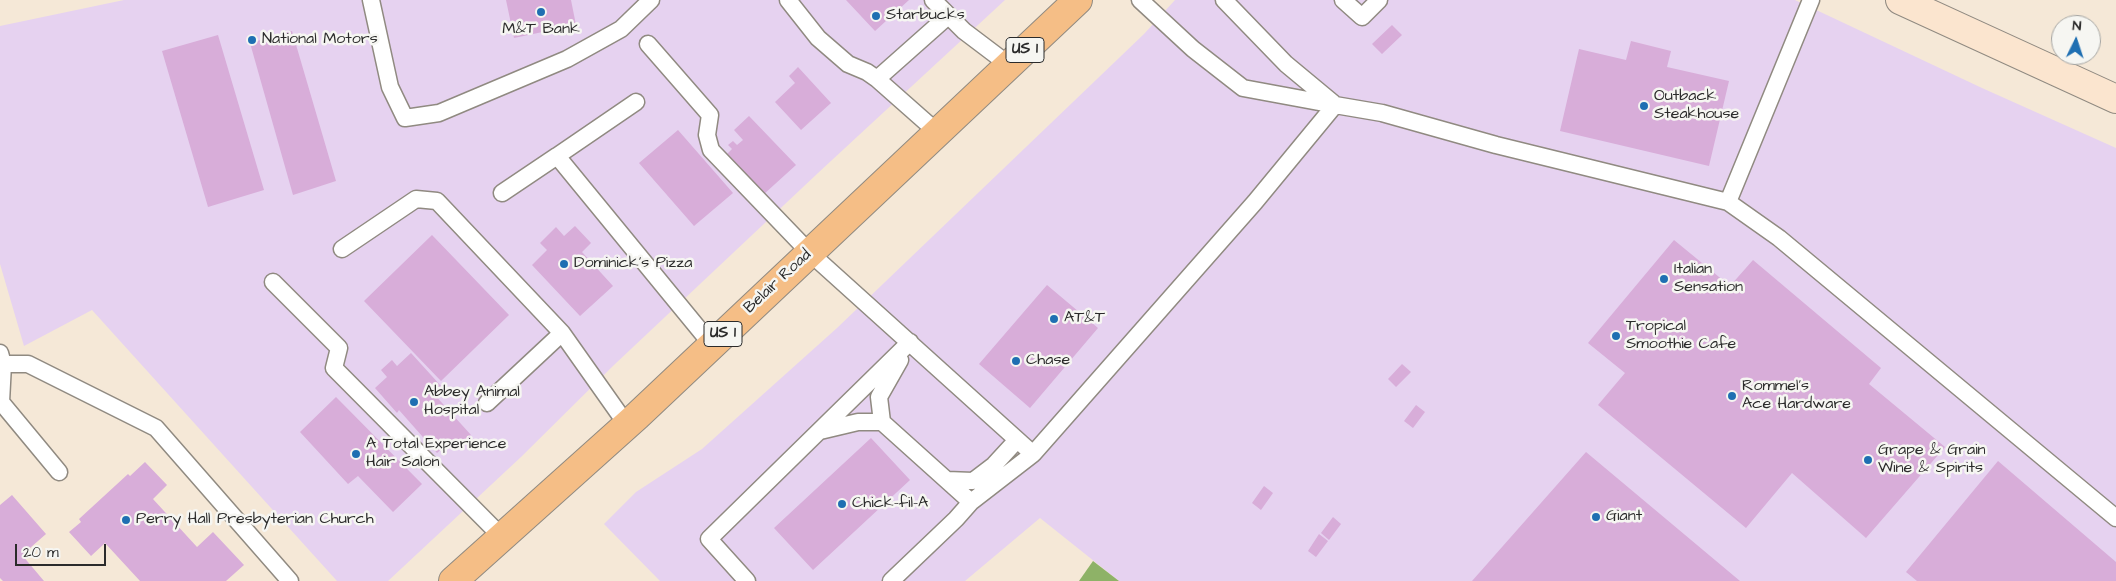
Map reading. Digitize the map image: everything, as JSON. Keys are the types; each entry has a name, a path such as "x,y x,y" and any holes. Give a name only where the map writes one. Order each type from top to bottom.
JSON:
{"highway":[{"name":"Belair Road","path":"453,581 627,425 1078,0"}],"street":[{"path":"1900,0 1934,7 2116,99"}],"lane":[{"path":"371,0 390,87 405,118 439,113 567,59 621,29 651,0"},
{"path":"788,0 818,38 848,64 877,78 937,132"},
{"path":"933,0 964,31 1009,65"},
{"path":"1140,0 1193,49 1243,88 1382,113 1496,145 1728,202 1779,238 2116,518"},
{"path":"1224,0 1286,64 1335,105"},
{"path":"1343,0 1362,17 1379,0"},
{"path":"1728,202 1811,0"},
{"path":"877,78 948,16"},
{"path":"648,44 710,114 707,135 711,150 810,253 1033,454"},
{"path":"502,194 636,102"},
{"path":"891,581 956,519 971,502 1033,454 1255,202 1335,105"},
{"path":"557,156 712,345"},
{"path":"342,249 416,199 437,201 562,333 627,425"},
{"path":"273,282 339,348 334,368 502,537"},
{"path":"487,403 562,333"},
{"path":"910,342 879,397 882,422 971,502"},
{"path":"747,581 709,538 910,342"},
{"path":"59,472 1,402 2,358 28,364 156,428 290,581"},
{"path":"819,432 858,422 882,422"},
{"path":"947,480 973,481 994,465 1017,440"}],"shaded area":[{"path":"124,0 1005,0 614,365 521,457 388,581 337,581 92,310 24,346 0,264 0,26"},
{"path":"1175,0 1795,0 1982,88 2116,148 2116,581 1119,581 1040,518 965,581 660,581 604,524 636,492 702,449 837,328 1144,34"}],"green space":[{"path":"1093,561 1119,581 1079,581"}],"building":[{"name":"M&T Bank","path":"506,0 571,0 576,25 514,38"},
{"name":"Starbucks","path":"846,0 909,0 875,31"},
{"path":"1392,25 1402,35 1382,54 1372,44"},
{"path":"292,31 336,181 293,195 250,43"},
{"path":"218,35 264,190 208,207 162,51"},
{"name":"Outback Steakhouse","path":"1631,41 1671,51 1667,67 1729,81 1709,166 1560,131 1579,49 1626,60"},
{"path":"798,67 831,103 801,130 775,102 795,83 789,76"},
{"path":"749,116 796,165 764,194 727,154 732,149 728,145 733,141 737,145 743,140 734,130"},
{"path":"678,130 733,193 694,226 639,163"},
{"path":"575,226 591,243 582,252 613,286 580,316 532,265 547,250 540,243 556,227 564,236"},
{"path":"432,235 509,315 441,381 364,301"},
{"name":"Rommel’s Ace Hardware","path":"1674,240 1730,286 1753,260 1881,368 1869,384 1945,447 1866,538 1792,473 1746,528 1598,405 1625,373 1588,343"},
{"path":"1047,285 1098,328 1030,408 979,364"},
{"name":"Abbey Animal Hospital","path":"411,353 441,386 433,393 471,435 454,450 448,443 437,453 399,410 397,413 375,388 387,377 381,370 392,360 397,366"},
{"path":"1402,364 1411,372 1396,387 1388,379"},
{"name":"A Total Experience Hair Salon","path":"336,397 422,484 393,512 358,476 348,484 300,432"},
{"path":"1416,405 1425,412 1413,428 1404,421"},
{"name":"Chick-fil-A","path":"871,438 910,480 813,570 774,528"},
{"name":"Giant","path":"1586,452 1740,581 1472,581"},
{"path":"1998,461 2116,562 2116,581 1917,581 1906,572"},
{"name":"Perry Hall Presbyterian Church","path":"145,462 167,485 153,499 197,547 213,532 244,565 226,581 140,581 105,543 91,556 69,532 81,522 79,519 128,474 130,476"},
{"path":"1264,486 1273,493 1261,510 1252,503"},
{"path":"12,495 46,534 22,555 44,581 3,581 0,578 0,505"},
{"path":"1333,517 1341,524 1329,540 1321,533"},
{"path":"1319,534 1328,541 1316,557 1308,551"}],"place":[{"name":"M&T Bank","path":"541,12"},
{"name":"Starbucks","path":"876,16"},
{"name":"National Motors","path":"252,40"},
{"name":"Outback Steakhouse","path":"1644,106"},
{"name":"Dominick's Pizza","path":"564,264"},
{"name":"Italian Sensation","path":"1664,279"},
{"name":"AT&T","path":"1054,319"},
{"name":"Tropical Smoothie Cafe","path":"1616,336"},
{"name":"Chase","path":"1016,361"},
{"name":"Rommel’s Ace Hardware","path":"1732,396"},
{"name":"Abbey Animal Hospital","path":"414,402"},
{"name":"A Total Experience Hair Salon","path":"356,454"},
{"name":"Grape & Grain Wine & Spirits","path":"1868,460"},
{"name":"Chick-fil-A","path":"842,504"},
{"name":"Giant","path":"1596,517"},
{"name":"Perry Hall Presbyterian Church","path":"126,520"}]}
